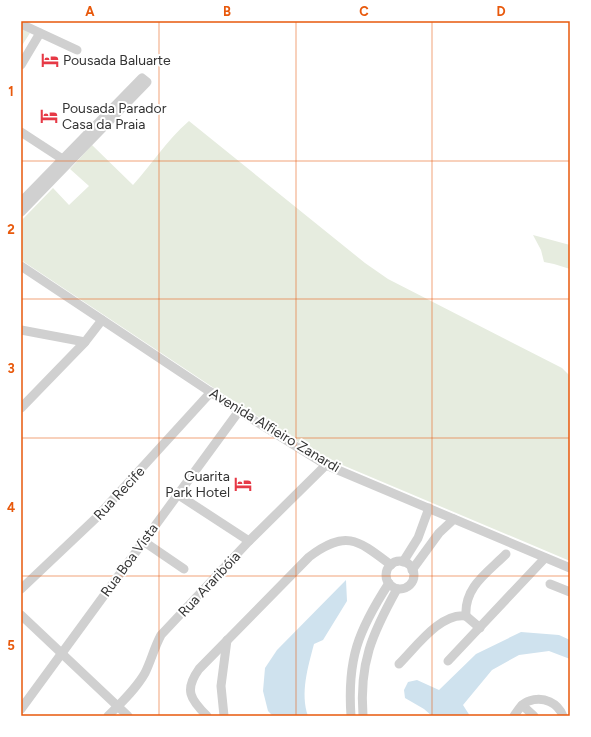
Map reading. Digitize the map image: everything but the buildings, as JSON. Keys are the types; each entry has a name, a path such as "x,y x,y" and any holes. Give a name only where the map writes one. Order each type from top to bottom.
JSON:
{"street":[{"path":"21,24 77,50"},
{"path":"21,65 40,34"},
{"path":"21,212 66,161 144,80"},
{"path":"21,132 66,161"},
{"path":"21,202 66,161"},
{"name":"Avenida Alfieiro Zanardi","path":"21,266 239,411 326,464 570,568"},
{"path":"21,408 84,342 102,320"},
{"path":"21,330 84,342"},
{"name":"Rua Recife","path":"21,589 96,518 211,392"},
{"name":"Rua Boa Vista","path":"21,709 239,411"},
{"name":"Rua Araribóia","path":"108,716 139,683 146,671 153,649 161,635 249,542 326,464"},
{"path":"178,494 249,542"},
{"path":"391,565 403,562 418,538 429,508"},
{"path":"391,565 386,576 389,583 397,589 406,588 412,582 412,570 439,533 454,519"},
{"path":"207,716 192,698 190,689 192,678 308,557 321,548 335,542 352,540 363,544 391,565"},
{"path":"143,541 184,569"},
{"path":"466,616 465,606 470,592 506,554"},
{"path":"448,661 545,558"},
{"path":"403,562 412,570"},
{"path":"351,716 351,682 354,651 370,612 389,583"},
{"path":"550,584 570,592"},
{"path":"363,716 362,692 364,666 370,641 397,589"},
{"path":"21,615 60,654 128,716"},
{"path":"399,664 442,621 458,615 466,616 480,628"},
{"path":"224,716 221,686 227,640"},
{"path":"514,716 522,705 530,700 552,701 561,710 563,716"},
{"path":"522,705 534,716"}],"shaded area":[{"path":"21,28 30,33 21,47"},
{"path":"189,121 365,263 388,279 562,368 570,376 570,561 321,456 244,408 21,260 21,221 53,188 69,205 89,186 70,169 92,145 133,185 181,128"},
{"path":"533,235 570,245 570,269 544,262 541,250"}],"water":[{"path":"346,580 347,601 323,640 314,644 307,671 305,689 308,716 273,716 268,711 263,691 265,668 277,650"},
{"path":"521,632 559,635 570,640 570,659 549,651 519,655 492,670 463,705 470,716 432,716 424,709 405,698 404,690 408,682 417,680 439,690 476,654"}],"place":[{"name":"Pousada Baluarte","path":"50,60"},
{"name":"Pousada Parador Casa da Praia","path":"49,116"},
{"name":"Guarita Park Hotel","path":"243,484"}]}
